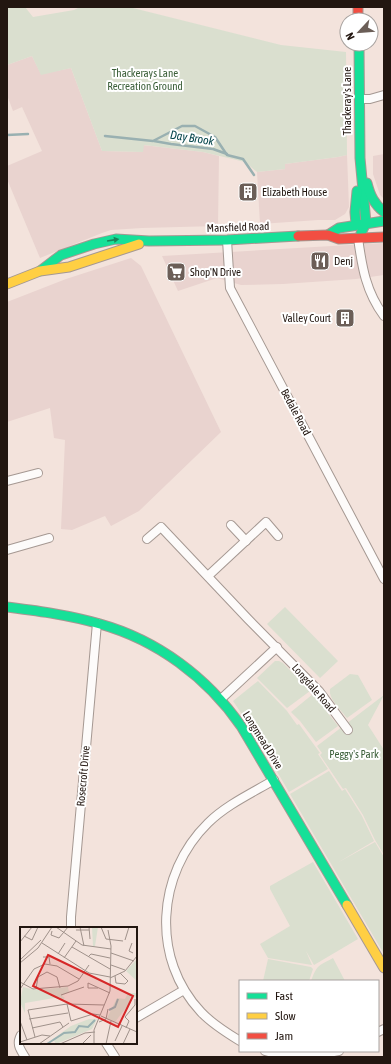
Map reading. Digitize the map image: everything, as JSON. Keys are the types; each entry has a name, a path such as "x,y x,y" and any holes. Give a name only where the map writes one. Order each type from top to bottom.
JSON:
{"main road":[{"name":"Thackeray's Lane","path":"359,52 360,158 366,223"},
{"name":"Thackeray's Lane","path":"360,158 369,193 377,206 384,212"},
{"name":"Thackeray's Lane","path":"358,238 355,212 360,158"},
{"name":"Mansfield Road","path":"328,235 339,228 356,224 384,221"},
{"path":"358,238 366,223"},
{"name":"Mansfield Road","path":"40,271 60,255 94,244 116,239 148,241 227,240 328,235 339,239 384,237"},
{"name":"Mansfield Road","path":"7,284 40,271 69,267 148,241"},
{"name":"Longmead Drive","path":"7,606 72,617 97,623 138,637 161,650 196,676 221,699 241,726 274,780 384,968"}],"street":[{"path":"359,99 370,99 384,95"},
{"path":"358,238 367,286 374,301 384,316"},
{"name":"Bedale Road","path":"227,240 230,288 384,579"},
{"path":"7,481 38,473"},
{"path":"208,576 266,522 278,536"},
{"path":"231,525 246,541"},
{"name":"Longdale Road","path":"147,539 161,527 319,691 348,730"},
{"path":"7,550 48,538"},
{"name":"Rosecroft Drive","path":"71,927 97,623"},
{"path":"221,699 277,647"},
{"path":"239,1040 221,1030 201,1013 184,990 169,950 165,927 166,908 169,890 180,862 187,848 208,823 234,804 274,780"},
{"path":"137,1017 184,990"},
{"path":"20,1037 18,1040 19,1047 24,1057"},
{"path":"107,1044 115,1057"},
{"path":"268,1052 273,1054 301,1056 333,1052"}],"shaded area":[{"path":"32,56 41,74 71,68 102,151 143,152 143,145 203,152 219,156 218,226 111,230 40,258 7,179 7,166 42,151 22,107 13,111 7,95 7,65"},
{"path":"384,154 384,199 380,195 373,174 373,156"},
{"path":"347,155 349,207 345,214 335,220 260,224 257,172 285,169 285,164"},
{"path":"384,243 384,275 356,279 241,285 217,278 178,291 162,256"},
{"path":"131,258 141,266 221,432 139,511 111,526 105,516 72,530 61,529 65,440 54,438 50,408 7,422 7,302 66,279"}],"green space":[{"name":"Thackerays Lane Recreation Ground","path":"7,7 25,7 33,17 74,10 80,7 129,7 281,45 346,52 347,155 285,164 285,169 257,172 245,162 203,152 144,145 143,152 102,151 71,68 41,75 32,56 7,65"},
{"path":"285,607 338,661 320,678 267,624"},
{"path":"275,661 283,663 310,691 287,708 257,678"},
{"path":"350,674 358,675 372,700 347,718 333,701 330,689"},
{"path":"258,681 287,711 297,725 299,724 320,753 318,754 328,769 289,792 252,729 233,701"},
{"path":"313,694 338,726 316,742 291,712"},
{"name":"Peggy's Park","path":"384,695 368,725 384,750 384,855 363,815 346,788 343,789 320,755 322,753 317,746"},
{"path":"329,771 342,791 345,789 362,816 374,841 337,863 375,842 384,857 384,954 290,794"},
{"path":"313,862 358,939 314,965 306,951 312,965 268,958 260,944 290,926 270,889 270,886"},
{"path":"333,958 344,980 311,980 319,966"},
{"path":"268,959 311,967 313,969 309,980 263,980"}],"waterway":[{"name":"Day Brook","path":"105,136 153,141 182,126 195,126 215,137 227,155 243,159 254,175"},
{"name":"Day Brook","path":"7,135 28,134"},
{"name":"Day Brook","path":"154,141 213,149 227,154"}],"traffic: fast":[{"path":"359,52 360,158 366,223 361,233"},
{"path":"367,183 373,199 384,212"},
{"path":"356,224 355,212 357,191"},
{"path":"328,235 339,228 384,221"},
{"path":"40,271 61,255 94,244 116,239 149,241 227,240 298,236"},
{"path":"7,607 77,618 121,631 161,650 196,676 228,708 241,726 347,905"}],"traffic: slow":[{"path":"7,284 40,271 69,267 139,244"},
{"path":"347,905 384,968"}],"traffic: jam":[{"path":"358,7 358,12"},
{"path":"298,236 328,235 339,239 384,237"}],"place":[{"name":"Elizabeth House","path":"248,192"},
{"name":"Denj","path":"320,261"},
{"name":"Shop'N Drive","path":"176,272"},
{"name":"Valley Court","path":"345,318"}]}
